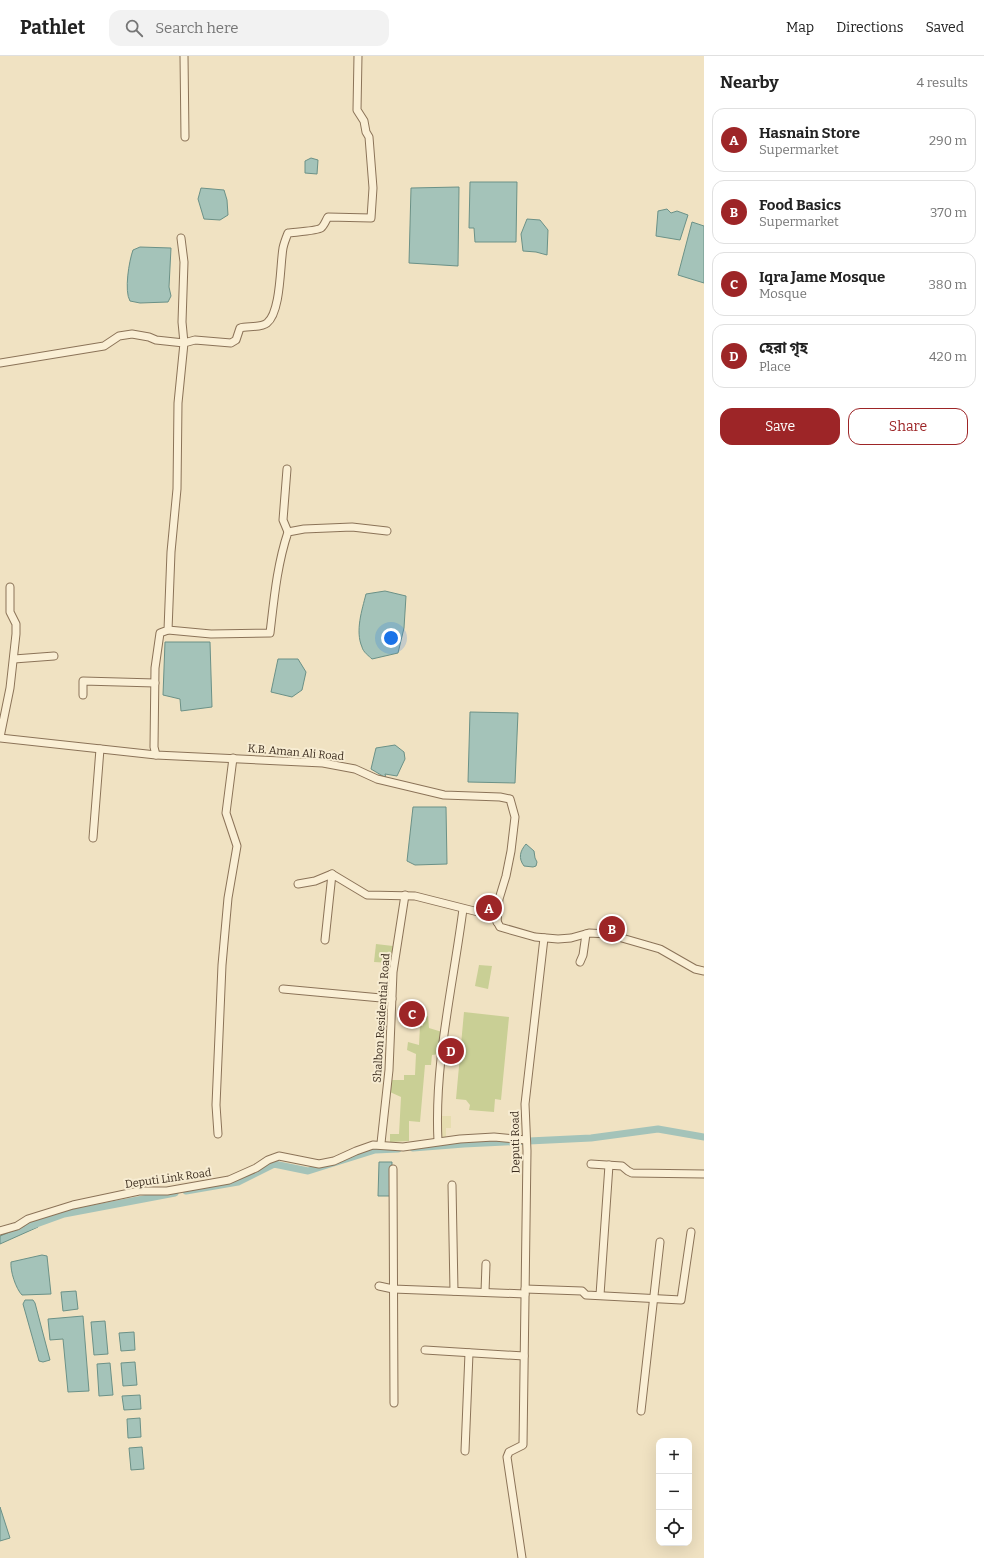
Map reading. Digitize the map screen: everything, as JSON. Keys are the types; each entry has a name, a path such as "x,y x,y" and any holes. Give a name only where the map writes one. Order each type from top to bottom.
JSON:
{"street":[{"path":"184,56 185,137"},
{"path":"0,363 104,346 119,336 132,334 156,340 184,343 195,340 231,343 236,340 240,328 258,326 267,323 274,313 283,246 288,233 304,230 316,230 322,227 328,216 371,218 373,188 369,137 366,132 364,121 357,110 358,56"},
{"path":"168,630 171,552 177,489 178,403 184,343 182,322 184,262 181,238"},
{"path":"156,755 154,747 155,668 160,633 168,630 211,634 270,633 276,577 288,532 284,520 287,469"},
{"path":"288,532 304,529 352,527 387,531"},
{"path":"0,737 14,659 16,624 10,612 10,587"},
{"path":"14,659 54,656"},
{"path":"83,695 83,681 155,683"},
{"name":"K.B. Aman Ali Road","path":"0,737 156,755 233,758 290,763 323,763 355,769 377,779 444,795 500,797 510,799 515,817 511,851 499,900 497,922"},
{"path":"93,838 100,749"},
{"path":"218,1134 216,1105 222,965 228,898 238,846 226,813 233,758"},
{"path":"298,884 315,881 332,874"},
{"path":"332,874 367,895 405,895 494,916 500,927 510,931 544,938 571,938 586,934 608,934 645,944 670,954 695,969 704,971"},
{"path":"325,940 332,874"},
{"name":"Shalbon Residential Road","path":"381,1143 389,1070 393,972 405,895"},
{"path":"438,1141 437,1104 447,1012 463,909"},
{"path":"580,962 583,955 586,934"},
{"name":"Deputi Road","path":"522,1558 507,1457 510,1452 522,1445 525,1347 526,1104 544,938"},
{"path":"284,989 392,999"},
{"name":"Deputi Link Road","path":"0,1231 17,1226 28,1219 73,1205 139,1191 167,1191 229,1180 279,1156 319,1164 334,1160 373,1145 403,1147 438,1141 494,1137 526,1140"},
{"path":"591,1164 622,1166 632,1173 704,1174"},
{"path":"600,1295 610,1165"},
{"path":"393,1169 394,1403"},
{"path":"452,1185 454,1291"},
{"path":"379,1286 393,1288 485,1292 582,1291 586,1295 654,1298 677,1301 681,1300 691,1232"},
{"path":"641,1412 660,1242"},
{"path":"485,1292 486,1264"},
{"path":"425,1350 524,1356"},
{"path":"465,1450 469,1353"}],"shaded area":[{"path":"440,1116 451,1116 451,1128 446,1128 446,1137 440,1137"}],"green space":[{"path":"376,944 393,946 391,963 374,962"},
{"path":"479,965 492,966 488,989 475,986"},
{"path":"464,1012 509,1017 501,1100 495,1099 494,1112 469,1110 470,1105 466,1100 456,1099"},
{"path":"424,1015 428,1016 429,1028 442,1032 440,1054 432,1055 431,1065 425,1065 420,1122 409,1121 409,1141 390,1142 390,1134 399,1134 401,1097 390,1092 391,1080 404,1080 404,1075 415,1075 416,1054 407,1050 408,1042 419,1045 420,1026 423,1026"}],"water":[{"path":"311,158 318,160 317,174 305,173 305,161"},
{"path":"470,182 517,182 516,242 475,242 474,228 469,228"},
{"path":"459,187 458,266 409,263 411,188"},
{"path":"201,188 224,190 227,200 228,215 220,220 204,219 198,199"},
{"path":"667,209 671,213 677,211 688,215 680,240 656,236 658,211"},
{"path":"527,219 540,220 548,230 547,255 523,251 521,234"},
{"path":"692,222 704,226 704,283 678,275"},
{"path":"140,247 171,248 169,287 171,296 168,302 140,303 130,301 127,283 130,261 133,250"},
{"path":"385,591 406,596 404,628 398,653 372,659 364,651 360,641 359,627 361,614 366,594"},
{"path":"165,642 210,642 212,707 181,711 180,699 163,695"},
{"path":"278,659 298,659 306,672 302,690 292,697 271,692"},
{"path":"470,712 518,713 515,783 468,782"},
{"path":"395,745 404,752 405,759 397,776 385,774 386,778 371,769 376,748"},
{"path":"413,807 446,807 447,864 415,865 407,861"},
{"path":"526,844 534,851 537,862 536,866 524,866 522,863 520,855"},
{"path":"379,1162 392,1162 391,1196 378,1196"},
{"path":"34,1222 38,1227 0,1244 0,1236"},
{"path":"42,1255 47,1256 51,1294 22,1295 14,1280 11,1270 11,1262"},
{"path":"76,1291 78,1309 63,1311 61,1292"},
{"path":"25,1300 33,1300 35,1303 50,1360 43,1362 39,1361 23,1304"},
{"path":"83,1316 89,1391 68,1392 63,1339 50,1340 48,1319"},
{"path":"105,1321 108,1354 94,1355 91,1322"},
{"path":"134,1332 135,1350 121,1351 119,1333"},
{"path":"135,1362 137,1385 123,1386 121,1363"},
{"path":"110,1363 113,1395 99,1396 97,1364"},
{"path":"140,1395 141,1409 124,1410 122,1396"},
{"path":"140,1418 141,1437 128,1438 127,1419"},
{"path":"142,1447 144,1469 131,1470 129,1448"},
{"path":"0,1507 10,1538 0,1541"}],"waterway":[{"path":"413,1148 591,1138 658,1129 704,1137"},
{"path":"186,1191 238,1182 274,1164 308,1171 375,1150 398,1149"},
{"path":"28,1227 64,1214 175,1193"}],"place":[{"name":"Hasnain Store","path":"489,908"},
{"name":"Food Basics","path":"612,929"},
{"name":"Iqra Jame Mosque","path":"412,1014"},
{"name":"হেরা গৃহ","path":"451,1051"}]}
